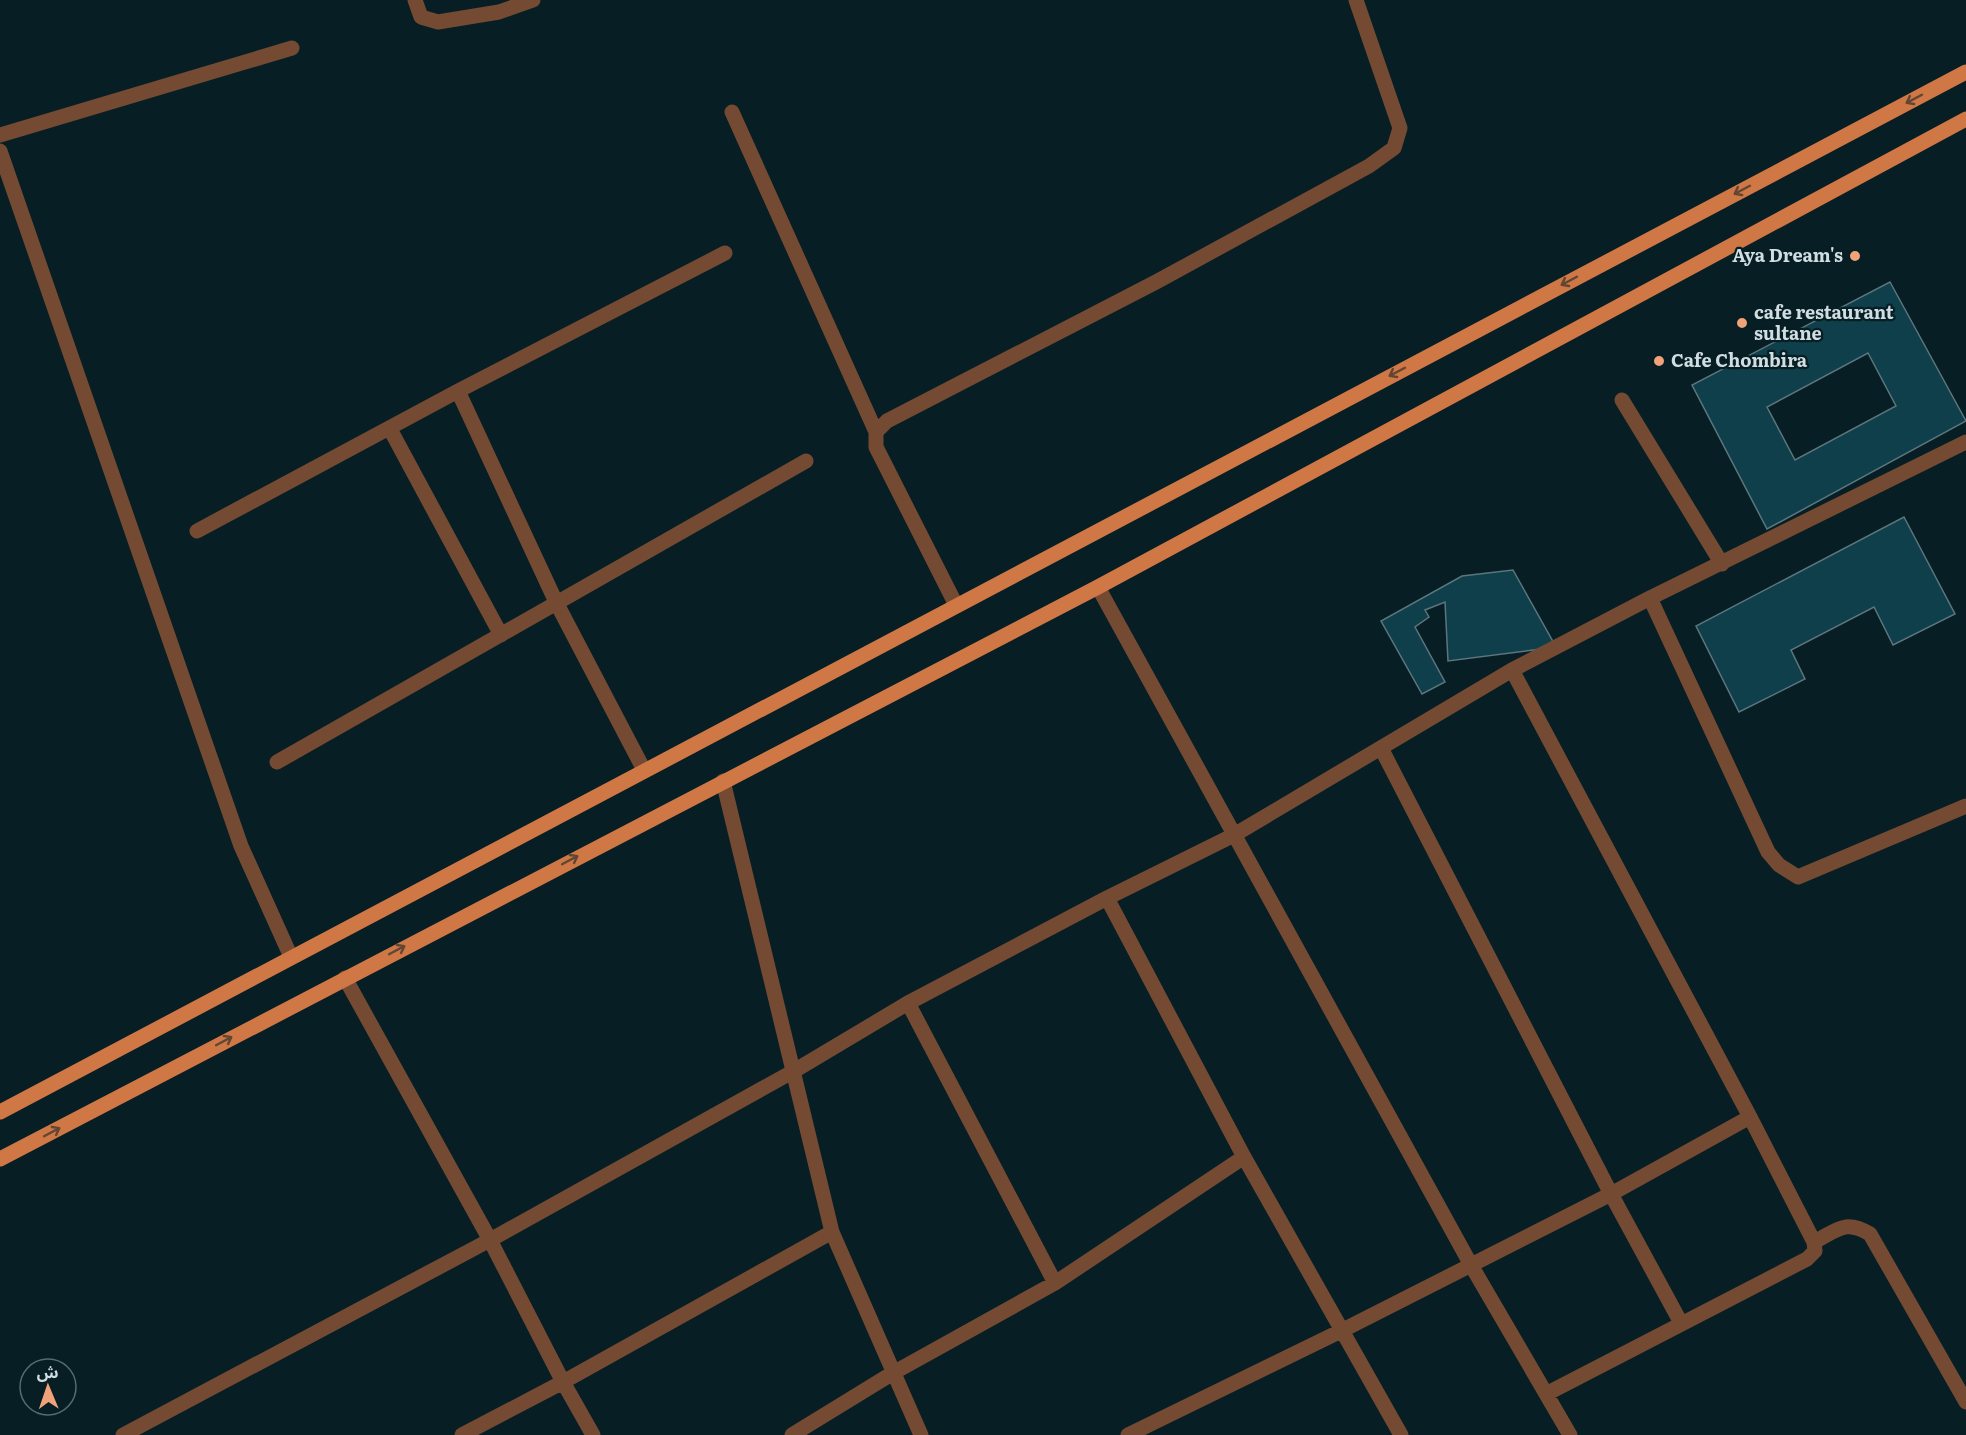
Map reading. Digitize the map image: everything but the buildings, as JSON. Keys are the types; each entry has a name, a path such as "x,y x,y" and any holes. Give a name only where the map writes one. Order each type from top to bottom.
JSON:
{"main road":[{"path":"0,1112 1966,72"},
{"path":"0,1159 1098,587 1966,119"}],"street":[{"path":"415,0 421,17 438,22 499,12 533,0"},
{"path":"876,432 887,422 1290,211 1369,166 1394,148 1400,128 1356,0"},
{"path":"0,135 292,48"},
{"path":"732,112 876,432 876,447 956,605"},
{"path":"0,151 241,846 291,957"},
{"path":"197,531 459,391 725,253"},
{"path":"459,391 556,602 644,770"},
{"path":"1622,400 1722,564"},
{"path":"390,429 501,635"},
{"path":"123,1435 151,1428 794,1071 908,1004 1107,898 1234,835 1512,670 1650,598 1966,442"},
{"path":"277,762 806,461"},
{"path":"1098,587 1471,1265 1548,1393 1570,1435"},
{"path":"1650,598 1768,852 1779,865 1798,877 1966,806"},
{"path":"1512,670 1750,1117 1814,1242 1815,1251 1807,1259 1548,1393"},
{"path":"1381,748 1611,1194 1682,1323"},
{"path":"723,781 832,1232 921,1435"},
{"path":"1107,898 1244,1157 1401,1435"},
{"path":"345,978 490,1240 593,1435"},
{"path":"908,1004 1055,1283"},
{"path":"1128,1435 1343,1330 1611,1194 1750,1117"},
{"path":"792,1435 893,1372 1055,1283 1244,1157"},
{"path":"1814,1242 1848,1225 1859,1227 1870,1234 1966,1402"},
{"path":"462,1435 563,1382 832,1232"}],"place":[{"name":"Aya Dream's","path":"1855,256"},
{"name":"cafe restaurant sultane","path":"1742,323"},
{"name":"Cafe Chombira","path":"1659,361"}]}
